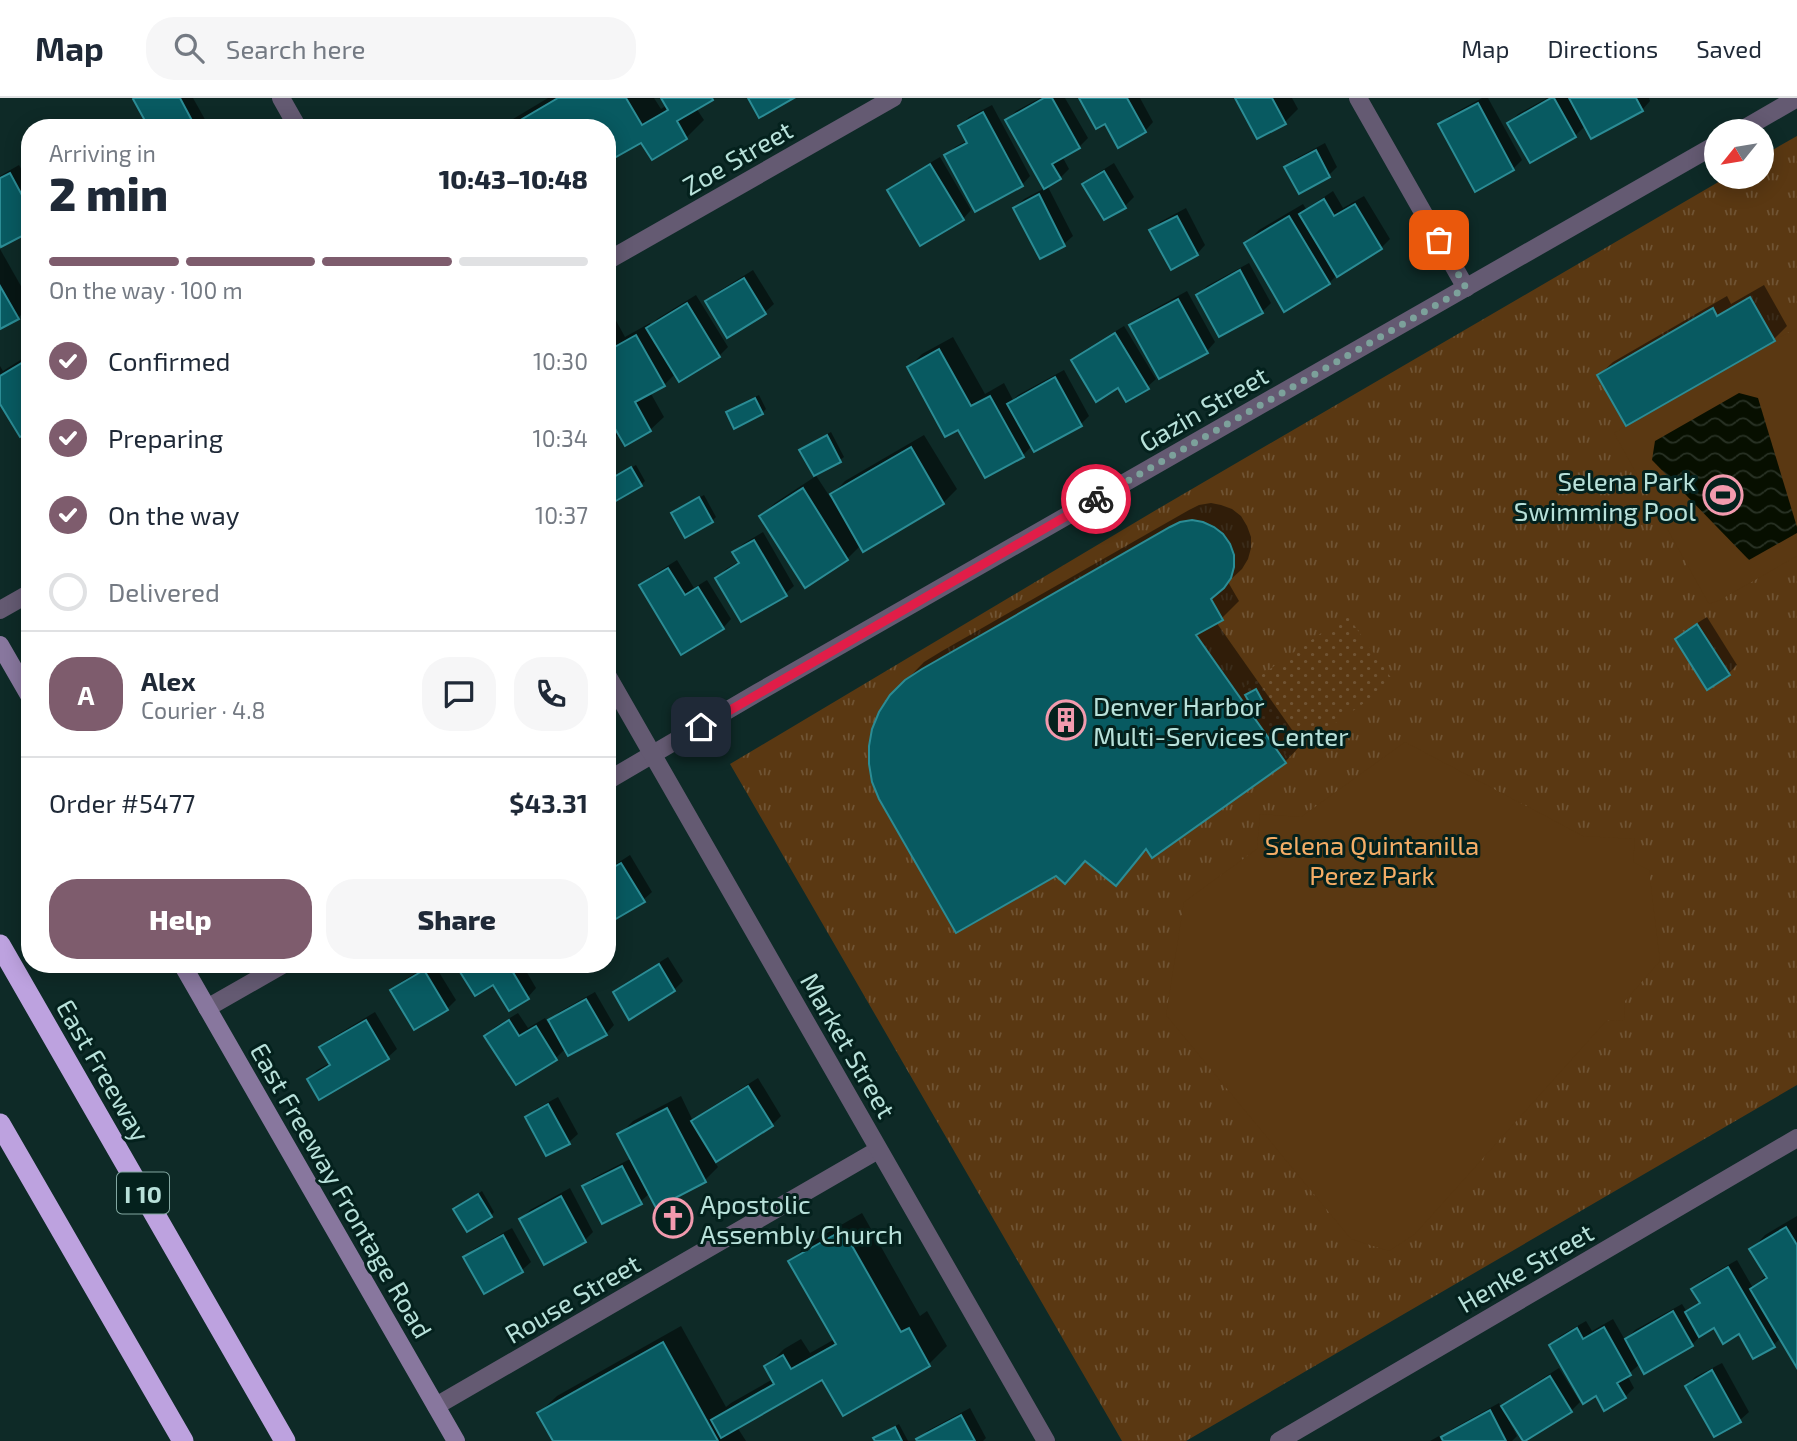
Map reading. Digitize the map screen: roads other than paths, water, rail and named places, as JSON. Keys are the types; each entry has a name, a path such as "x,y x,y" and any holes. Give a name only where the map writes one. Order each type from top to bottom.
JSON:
{"highway":[{"name":"East Freeway","path":"0,945 285,1441"},
{"path":"0,1124 183,1441"}],"main road":[{"path":"0,645 21,681"},
{"name":"East Freeway Frontage Road","path":"187,973 456,1441"}],"street":[{"path":"281,98 293,119"},
{"name":"Zoe Street","path":"616,256 892,98"},
{"path":"1358,98 1466,288"},
{"path":"1761,119 1797,98"},
{"name":"Gazin Street","path":"616,776 1704,151"},
{"path":"0,610 21,598"},
{"name":"Market Street","path":"616,691 1046,1441"},
{"path":"207,1008 268,973"},
{"name":"Henke Street","path":"1279,1441 1797,1138"},
{"name":"Rouse Street","path":"436,1406 878,1150"}],"water":[{"path":"1739,393 1758,398 1797,527 1797,533 1749,560 1652,460 1655,441"}],"place":[{"name":"Selena Park Swimming Pool","path":"1723,495"},
{"name":"Denver Harbor Multi-Services Center","path":"1066,720"},
{"name":"Apostolic Assembly Church","path":"673,1218"}],"park label":[{"name":"Selena Quintanilla Perez Park","path":"1372,859"}]}
